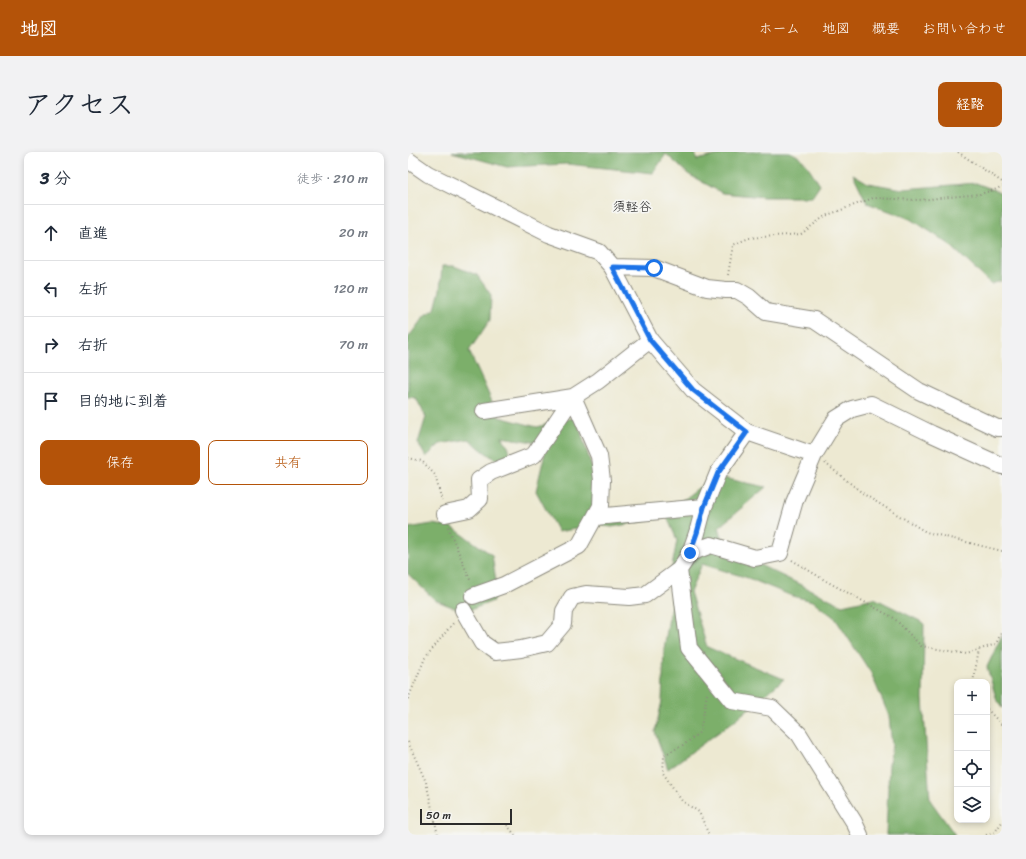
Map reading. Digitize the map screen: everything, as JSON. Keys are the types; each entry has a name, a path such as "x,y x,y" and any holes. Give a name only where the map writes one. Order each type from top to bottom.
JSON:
{"street":[{"path":"408,160 428,174 549,234 599,252 612,267 650,340 693,390 747,432 814,455"},
{"path":"612,267 654,268 707,288 737,290 749,297 766,312 814,320 919,391 997,428 1002,428"},
{"path":"445,514 469,509 480,499 479,480 491,472 534,455 573,397 598,381 650,340"},
{"path":"484,411 573,397"},
{"path":"474,596 504,585 579,546 601,506 602,480 599,456 573,397"},
{"path":"690,553 710,545 755,558 780,553 795,500 814,455 836,419 852,409 871,404 1002,466"},
{"path":"463,610 482,643 496,652 521,649 547,643 563,624 564,611 572,597 586,594 629,597 645,595 679,570 690,553 704,507 718,473 747,432"},
{"path":"595,517 704,507"},
{"path":"679,570 690,648 732,701 772,708 799,734 854,822 860,835"}],"path":[{"path":"958,152 1002,182"},
{"path":"726,290 733,244 749,238 801,234 825,216 873,198 919,200 980,194 1002,186"},
{"path":"814,455 865,495 926,532 1002,551"},
{"path":"408,458 422,461 435,475 449,533 471,582 474,596"},
{"path":"780,553 826,581 894,618 921,646 966,654 996,644 1002,631"},
{"path":"408,699 425,658 463,610"},
{"path":"974,679 980,650"},
{"path":"709,835 699,812 682,801 663,773 664,755 685,744 700,732 711,675"},
{"path":"990,712 1002,724"},
{"path":"408,742 426,782 438,835"},
{"path":"986,835 995,832 1002,822"},
{"path":"507,825 515,835"}],"green space":[{"path":"452,152 695,152 697,160 735,152 788,152 803,160 820,185 812,197 764,197 722,193 688,174 666,154 653,173 567,164 507,167"},
{"path":"853,174 868,183 903,189 976,183 1002,193 1001,281 991,284 949,244 911,219 867,203"},
{"path":"442,266 454,266 477,275 491,295 490,320 469,351 499,417 537,427 576,417 606,512 668,511 714,476 766,487 719,527 725,548 842,605 874,598 924,623 923,699 930,800 955,835 886,835 889,764 892,746 889,716 871,673 835,618 813,601 792,596 748,578 702,564 690,592 707,647 784,679 734,721 668,769 655,732 662,701 664,649 672,598 670,578 677,540 667,517 612,527 597,525 558,532 536,491 547,444 501,437 509,448 511,463 494,458 469,439 440,444 426,457 418,443 426,417 416,398 408,397 408,338 425,315 435,309 440,290"},
{"path":"432,524 452,527 492,555 496,581 493,601 465,612 435,600 408,574 408,528"},
{"path":"1002,635 1002,708 997,701 987,667"}],"district":[{"name":"須軽谷","path":"632,206"}],"route":[{"path":"654,268 612,267 650,340 693,390 747,432 718,473 704,507 690,553"}]}
